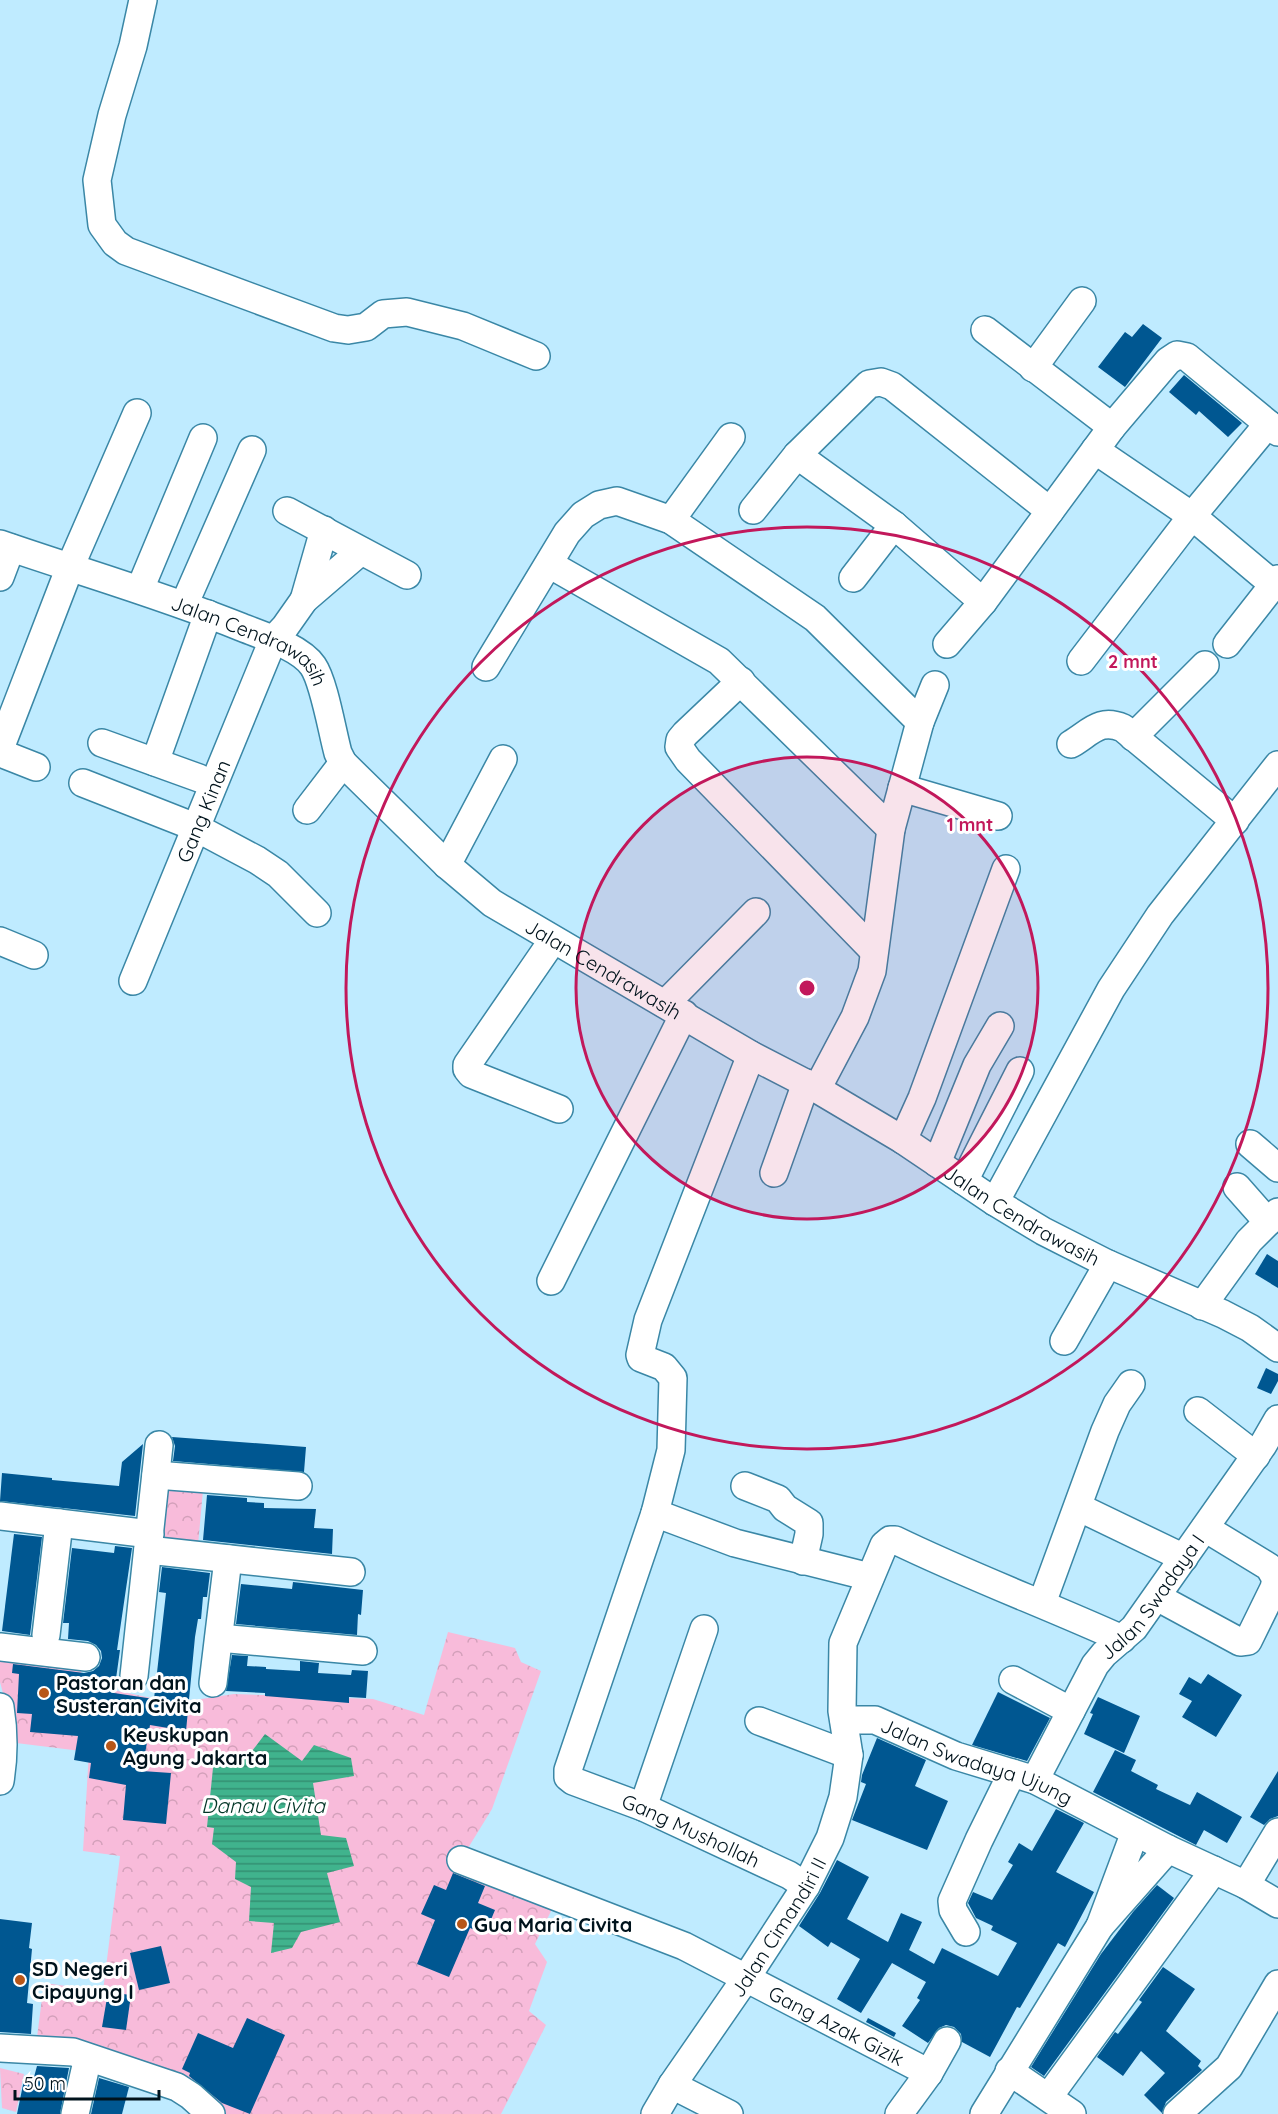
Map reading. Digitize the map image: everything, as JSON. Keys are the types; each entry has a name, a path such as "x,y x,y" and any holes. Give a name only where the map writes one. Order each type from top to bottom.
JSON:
{"street":[{"path":"143,0 134,46 112,115 97,180 102,225 115,243 126,250 334,328 348,330 366,327 383,314 407,312 463,326 536,356"},
{"path":"1033,368 1082,301"},
{"path":"985,330 1112,427"},
{"path":"947,644 983,602 1112,427 1168,361 1177,355 1187,357 1273,428 1191,516 1081,662"},
{"path":"753,510 797,455 869,384 881,382 892,386 1050,511"},
{"path":"36,766 3,754 0,751 1,746 70,567 137,413"},
{"path":"671,520 730,436"},
{"path":"140,588 203,438"},
{"path":"155,762 196,609 252,450"},
{"path":"1095,450 1191,516 1276,582 1227,644"},
{"path":"797,455 894,525 983,602"},
{"path":"486,667 575,524 583,515 599,505 617,501 671,520 815,618 920,722"},
{"path":"287,511 407,575"},
{"path":"853,578 894,525"},
{"path":"304,600 324,530"},
{"path":"0,577 6,546"},
{"name":"Jalan Cendrawasih","path":"6,546 140,588 273,640 304,657 313,666 318,678 338,753 343,763 447,865 492,903 751,1055 812,1086 903,1140 995,1202 1044,1231 1108,1264 1251,1328 1278,1348"},
{"path":"304,600 361,551"},
{"path":"549,564 719,661 891,828"},
{"name":"Gang Kinan","path":"133,981 273,640 304,600"},
{"path":"1133,737 1205,665"},
{"path":"741,681 684,734 680,740 680,747 688,760 874,951"},
{"path":"774,1173 812,1086 855,1017 872,971 891,828 920,722 935,685"},
{"path":"1071,744 1100,725 1111,723 1123,728 1235,821"},
{"path":"102,742 199,778"},
{"path":"447,865 503,759"},
{"path":"307,810 343,763"},
{"path":"995,1202 1111,989 1160,915 1278,765"},
{"path":"83,783 195,827 278,874 317,913"},
{"path":"902,788 998,816"},
{"path":"903,1140 922,1098 1006,869"},
{"path":"551,1281 675,1009 756,912"},
{"path":"553,940 467,1065 467,1069 471,1074 560,1109"},
{"path":"0,941 34,955"},
{"path":"937,1163 977,1065 1000,1026"},
{"path":"751,1055 648,1320 640,1355 644,1361 664,1366 673,1378 671,1450 655,1513 735,1543 870,1577"},
{"path":"964,1181 1020,1071"},
{"path":"1251,1144 1278,1168"},
{"path":"1202,1306 1249,1241 1273,1217 1237,1187"},
{"path":"1064,1341 1108,1264"},
{"path":"1042,1603 1105,1431 1117,1404 1131,1384"},
{"path":"1198,1411 1256,1456"},
{"name":"Jalan Swadaya I","path":"966,1932 953,1910 952,1901 979,1840 1071,1711 1095,1665 1134,1628 1256,1456 1278,1419"},
{"path":"134,1676 159,1445"},
{"path":"156,1475 298,1485"},
{"path":"745,1486 778,1498 784,1508 809,1523 803,1561"},
{"path":"1078,1507 1184,1558"},
{"name":"Gang Mushollah","path":"655,1513 568,1770 568,1777 573,1781 644,1807 789,1875 806,1886"},
{"path":"0,1516 59,1523 228,1559 351,1572"},
{"path":"46,1635 59,1523"},
{"path":"1157,1597 1240,1641 1248,1641 1274,1588 1276,1579 1269,1567 1206,1528"},
{"path":"844,1720 843,1643 884,1545 890,1540 895,1540 1122,1639"},
{"path":"213,1683 228,1559"},
{"path":"644,1807 704,1629"},
{"path":"219,1638 363,1651"},
{"path":"0,1647 86,1657"},
{"path":"1013,1680 1071,1711"},
{"path":"0,1707 3,1725 3,1753 0,1781"},
{"name":"Jalan Cimandiri II","path":"655,2114 672,2085 806,1886 830,1838 843,1797 849,1755 844,1720"},
{"name":"Jalan Swadaya Ujung","path":"844,1720 875,1720 956,1756 1023,1776 1168,1849 1246,1885 1278,1904"},
{"path":"759,1721 849,1755"},
{"path":"984,2114 1134,1868 1135,1832"},
{"path":"1246,1885 1278,1832"},
{"path":"1134,1868 1168,1849"},
{"name":"Gang Azak Gizik","path":"461,1860 665,1938 928,2073"},
{"path":"1055,2088 1214,1870"},
{"path":"1177,2114 1229,2067 1278,1984"},
{"path":"899,2114 947,2041"},
{"path":"0,2048 73,2052 177,2087 192,2096 211,2114"},
{"path":"75,2114 86,2070"},
{"path":"1009,2071 1072,2114"},
{"path":"672,2085 729,2114"}],"green space":[{"path":"164,1486 203,1490 198,1545 160,1541"},
{"path":"448,1632 515,1648 521,1662 541,1671 492,1809 465,1853 553,1907 535,1944 547,1962 529,2011 546,2025 501,2114 225,2114 168,2087 36,2045 44,1983 103,1991 120,1856 83,1851 89,1752 8,1742 10,1720 0,1682 0,1649 83,1658 80,1683 175,1703 234,1694 373,1699 424,1715"},
{"path":"0,2068 24,2074 16,2112 2,2108"}],"water":[{"name":"Danau Civita","path":"265,1734 302,1761 314,1745 351,1758 354,1776 313,1783 321,1835 346,1838 354,1866 327,1873 340,1922 301,1932 292,1948 271,1953 274,1923 249,1921 251,1887 235,1879 236,1862 212,1844 214,1828 207,1827 214,1758 252,1751"}],"building":[{"path":"1143,324 1162,338 1125,387 1098,367 1125,332 1132,337"},
{"path":"1184,375 1242,423 1228,437 1199,411 1196,415 1169,392"},
{"path":"1267,1254 1278,1261 1278,1288 1255,1274"},
{"path":"1266,1368 1278,1374 1278,1381 1271,1394 1257,1388"},
{"path":"172,1437 306,1447 304,1472 173,1461 175,1446"},
{"path":"143,1444 135,1516 0,1501 2,1473 119,1486 122,1462"},
{"path":"207,1495 247,1498 247,1502 264,1503 264,1508 316,1509 314,1528 333,1529 332,1554 203,1540"},
{"path":"14,1534 42,1537 30,1635 2,1631"},
{"path":"115,1546 132,1548 117,1650 120,1650 114,1693 154,1699 166,1593 159,1592 162,1567 210,1573 207,1597 203,1597 201,1619 198,1619 195,1637 186,1731 150,1725 142,1771 171,1773 166,1824 123,1820 126,1785 89,1778 91,1763 74,1760 78,1736 30,1732 32,1714 17,1713 19,1674 12,1673 13,1664 84,1673 93,1671 99,1666 102,1658 101,1651 96,1645 88,1641 68,1639 69,1623 63,1623 72,1548 114,1553"},
{"path":"293,1582 363,1590 357,1635 236,1624 241,1584 292,1589"},
{"path":"232,1655 248,1656 247,1666 266,1667 266,1669 300,1671 300,1661 319,1663 318,1673 351,1675 352,1670 368,1671 366,1698 349,1697 349,1703 226,1691"},
{"path":"1208,1674 1242,1695 1216,1737 1182,1717 1192,1701 1179,1694 1189,1677 1201,1684"},
{"path":"998,1692 1050,1718 1027,1761 972,1745"},
{"path":"1098,1697 1140,1716 1124,1753 1084,1734 1093,1714 1090,1713"},
{"path":"877,1738 926,1760 915,1786 948,1801 927,1850 852,1820 866,1784 861,1782 862,1775"},
{"path":"1115,1750 1136,1760 1131,1771 1158,1785 1156,1789 1190,1805 1197,1792 1242,1817 1227,1843 1204,1830 1196,1845 1093,1792"},
{"path":"1278,1771 1278,1816 1270,1819 1264,1825 1250,1817"},
{"path":"1056,1809 1084,1823 1056,1872 1094,1892 1065,1947 1058,1943 1020,2008 1017,2007 990,2057 962,2042 961,2034 954,2027 946,2025 939,2028 928,2043 902,2026 920,2000 917,1998 926,1982 892,1963 861,2013 837,1999 860,1959 831,1942 828,1947 799,1926 837,1860 869,1877 847,1919 888,1942 901,1913 922,1922 909,1950 934,1964 942,1948 998,1976 1017,1943 991,1930 993,1926 976,1918 968,1903 973,1892 992,1900 1013,1865 1008,1862 1019,1843 1032,1851"},
{"name":"Gua Maria Civita","path":"453,1873 485,1886 478,1903 495,1910 485,1934 470,1928 449,1977 417,1964 435,1920 421,1914 434,1885 446,1890"},
{"path":"1157,1885 1174,1898 1044,2076 1031,2067 1101,1954"},
{"name":"SD Negeri Cipayung I","path":"0,1919 32,1923 27,2003 33,2004 31,2034 0,2032"},
{"path":"161,1946 170,1983 139,1990 130,1953"},
{"path":"1163,1967 1195,1989 1166,2031 1201,2061 1198,2066 1202,2070 1166,2102 1162,2113 1144,2095 1165,2073 1141,2051 1123,2076 1097,2057 1115,2032 1118,2034 1142,2002 1139,2000"},
{"path":"108,1992 131,1995 126,2030 102,2027"},
{"path":"247,2018 285,2035 250,2114 222,2103 189,2076 190,2073 182,2069 198,2033 233,2048"},
{"path":"868,2018 896,2033 894,2037 866,2022"},
{"path":"37,2066 69,2068 60,2114 17,2114 25,2075 34,2077"},
{"path":"99,2078 129,2087 122,2114 91,2114"}],"place":[{"name":"Pastoran dan Susteran Civita","path":"44,1693"},
{"name":"Keuskupan Agung Jakarta","path":"111,1746"},
{"name":"Gua Maria Civita","path":"462,1924"},
{"name":"SD Negeri Cipayung I","path":"20,1980"}]}
